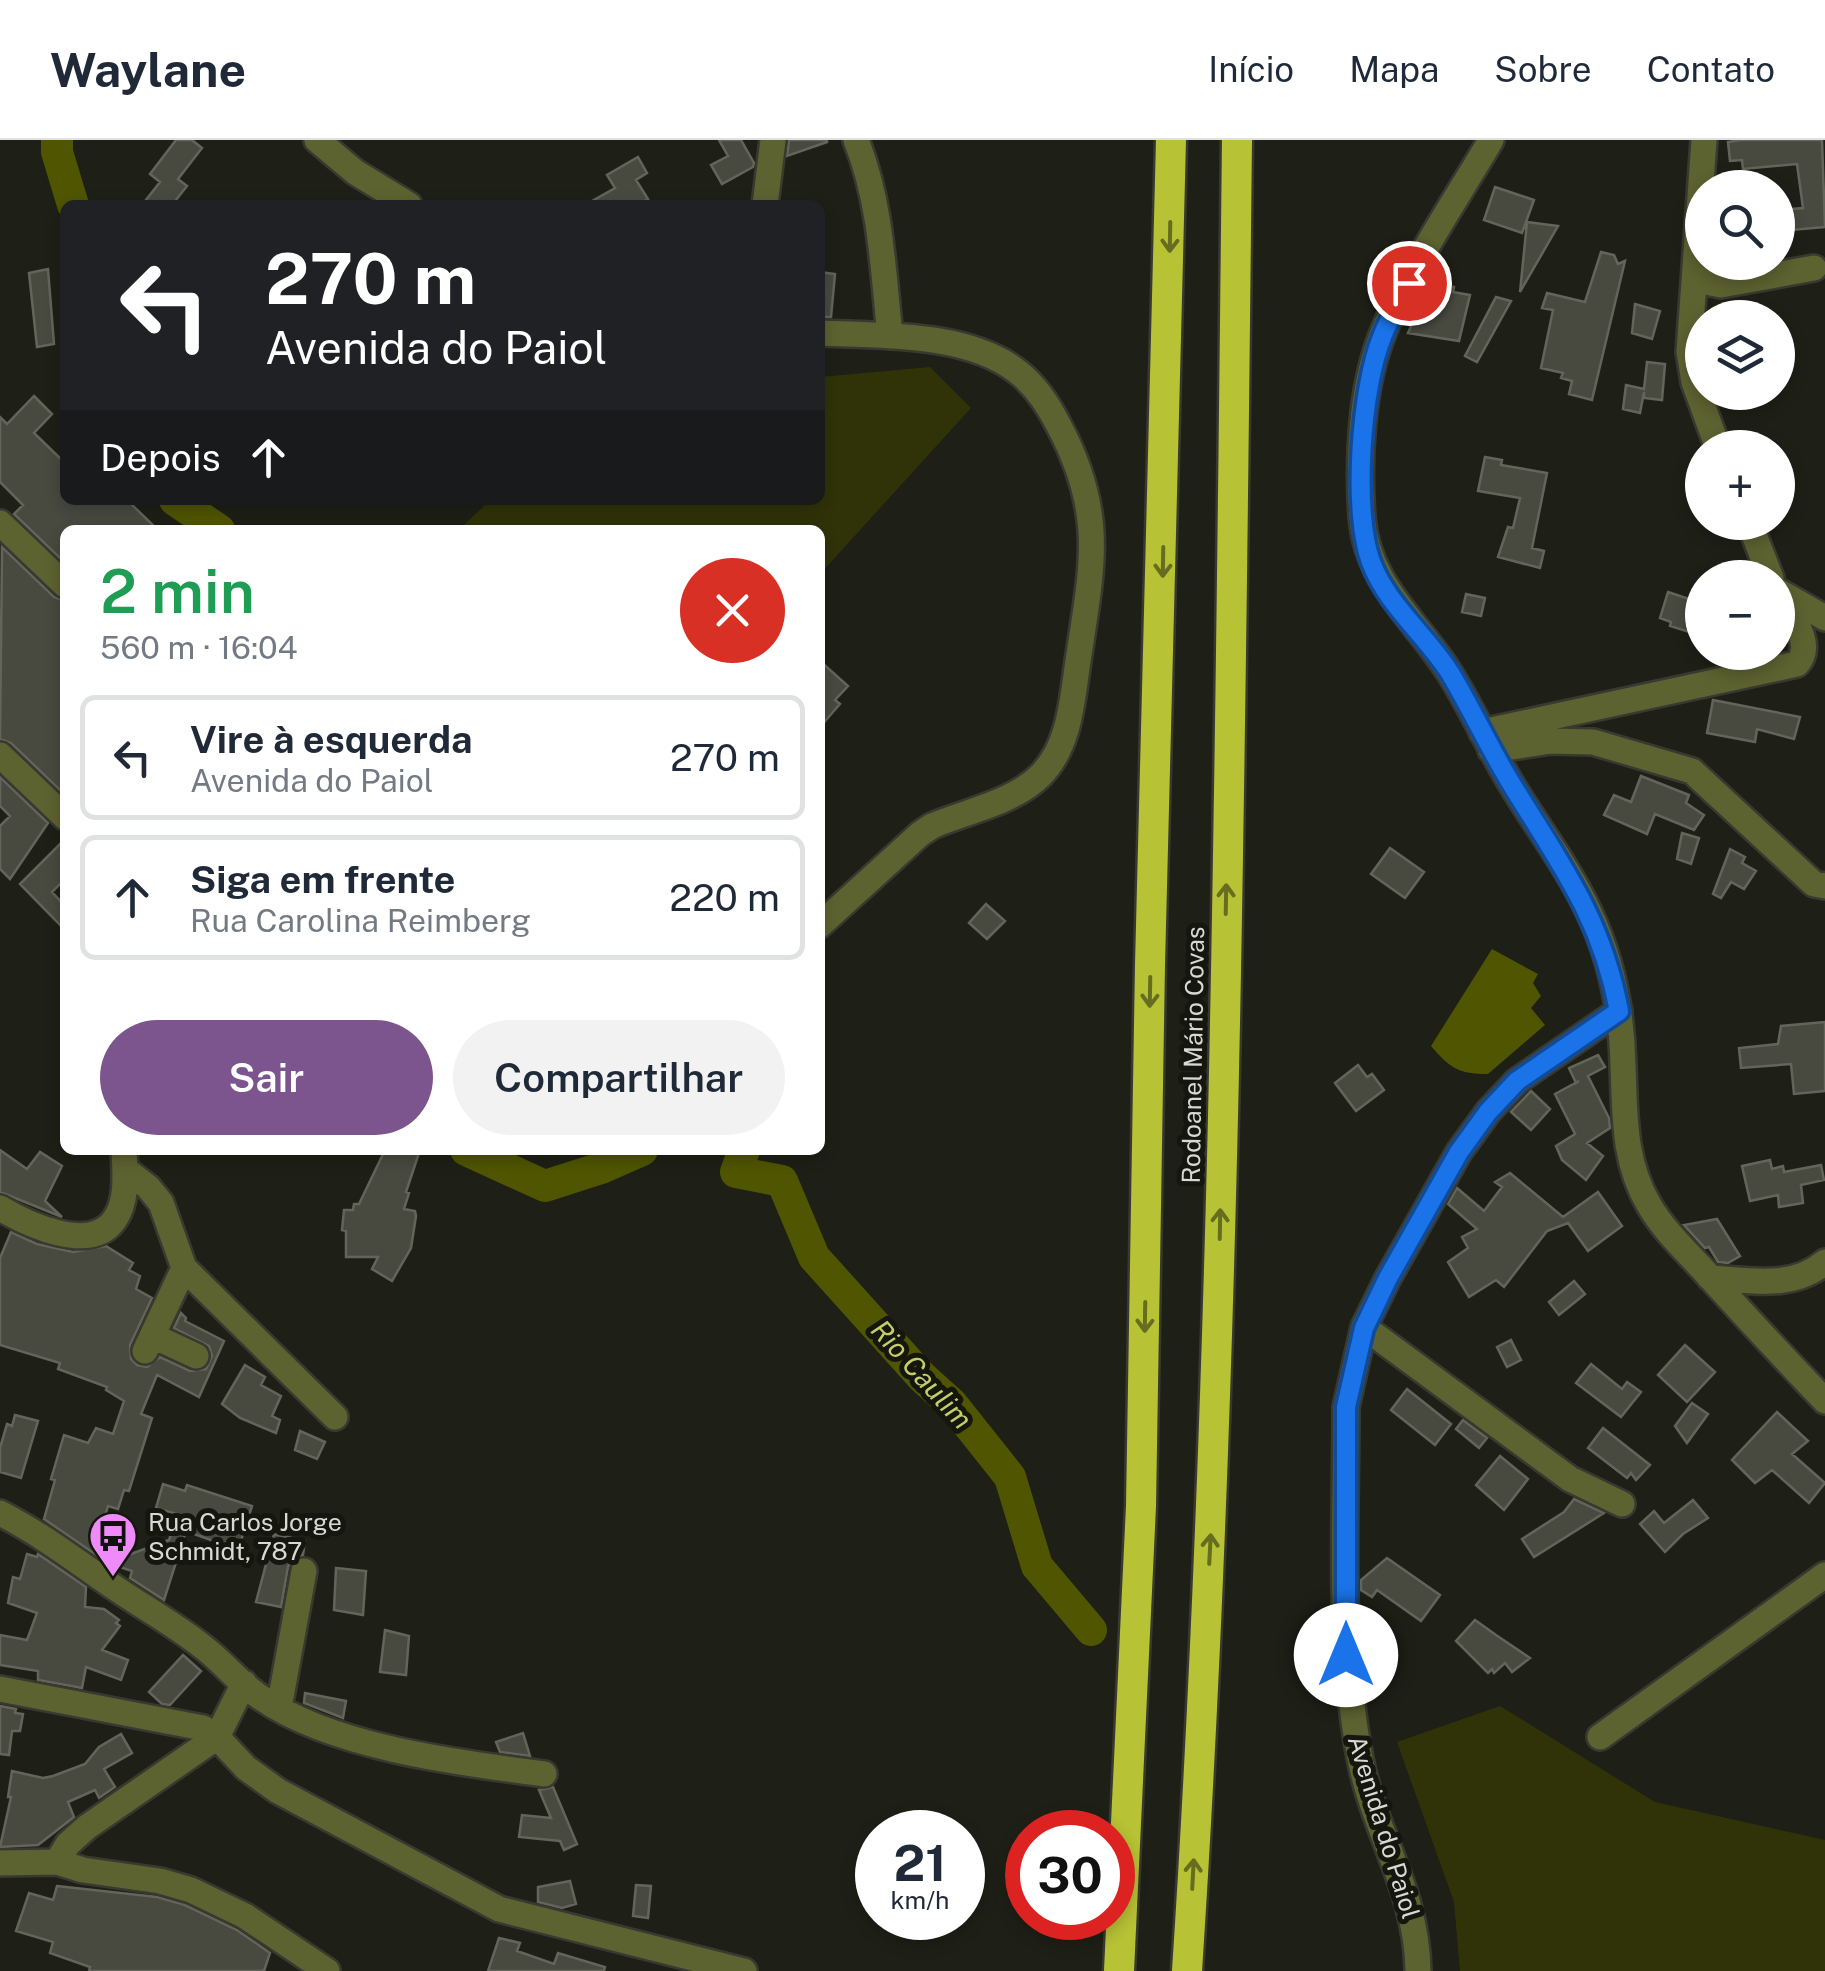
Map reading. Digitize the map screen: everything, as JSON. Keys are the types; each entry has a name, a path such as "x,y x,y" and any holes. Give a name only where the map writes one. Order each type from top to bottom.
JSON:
{"highway":[{"name":"Rodoanel Mário Covas","path":"1119,1971 1141,1506 1171,140"},
{"name":"Rodoanel Mário Covas","path":"1187,1971 1218,1304 1237,140"}],"street":[{"path":"317,140 355,172 400,200"},
{"path":"766,200 773,140"},
{"path":"856,140 866,163 876,210 890,336"},
{"path":"1491,140 1435,234 1382,337 1366,405 1362,473 1362,516 1371,563 1394,601 1450,674 1591,916 1613,980 1619,1011 1629,1158 1648,1204 1676,1242 1825,1401"},
{"path":"1702,170 1704,140"},
{"path":"1795,271 1814,268"},
{"path":"1711,430 1694,382 1690,352 1696,280 1720,284 1744,280"},
{"path":"825,333 890,336 974,350 1017,370 1036,389 1072,449 1086,484 1093,525 1089,584 1068,724 1056,755 1040,776 1015,793 920,834 825,920"},
{"path":"0,522 60,580"},
{"path":"1795,601 1825,618"},
{"path":"1795,624 1806,644 1804,656 1795,665"},
{"path":"1486,741 1774,670"},
{"path":"1486,741 1593,742 1692,771 1814,884 1825,886"},
{"path":"0,755 60,812"},
{"name":"Avenida do Paiol","path":"1418,1971 1417,1942 1408,1902 1361,1766 1346,1655 1346,1407 1364,1328 1459,1152 1517,1081 1619,1011"},
{"path":"0,1208 48,1230 85,1235 98,1232 110,1226 121,1208 124,1160"},
{"path":"124,1160 161,1203 184,1268 335,1417"},
{"path":"1710,1278 1785,1282 1825,1262"},
{"path":"184,1268 149,1344 196,1356"},
{"path":"1364,1328 1570,1479 1622,1504"},
{"path":"0,1512 58,1546 169,1622 279,1708 324,1728 420,1754 544,1774"},
{"path":"279,1708 304,1571"},
{"path":"1600,1737 1825,1575"},
{"path":"57,1862 68,1844 87,1826 218,1737 244,1683"},
{"path":"0,1689 203,1728 278,1791 499,1909 744,1971"},
{"path":"0,1863 57,1862 83,1870 160,1881 217,1900 328,1971"}],"green space":[{"path":"930,367 971,408 825,569 825,525 464,525 485,505 825,505 825,377"},
{"path":"1500,1706 1655,1802 1825,1840 1825,1971 1460,1971 1454,1902 1397,1742"}],"shaded area":[{"path":"1492,949 1538,974 1533,983 1541,996 1531,1008 1545,1025 1488,1074 1469,1073 1449,1065 1431,1046"}],"building":[{"path":"176,140 192,140 202,148 178,179 187,186 176,200 146,200 160,182 150,174"},
{"path":"719,140 741,140 754,163 722,184 711,165 728,156"},
{"path":"789,140 827,140 827,142 787,156"},
{"path":"1822,140 1825,227 1795,230 1795,209 1803,208 1797,164 1743,169 1742,160 1730,161 1728,142"},
{"path":"638,157 647,173 636,180 648,199 594,200 615,188 607,175"},
{"path":"1495,187 1534,200 1522,233 1484,220"},
{"path":"1527,222 1558,226 1520,292"},
{"path":"1601,252 1614,255 1618,264 1625,261 1592,400 1569,394 1572,381 1561,378 1563,373 1541,368 1553,310 1542,308 1547,293 1585,302"},
{"path":"48,269 54,344 37,347 29,273"},
{"path":"825,273 835,274 831,317 825,317"},
{"path":"1434,283 1470,295 1459,341 1408,333 1415,317 1420,318"},
{"path":"1496,297 1511,301 1477,362 1465,356"},
{"path":"1635,304 1660,311 1652,339 1632,333"},
{"path":"1647,362 1665,364 1662,400 1644,398 1644,392 1640,413 1623,409 1626,385 1644,389"},
{"path":"34,396 52,414 34,433 60,458 60,505 132,505 153,525 60,525 60,558 14,514 23,505 0,482 0,417 7,424"},
{"path":"1485,457 1502,460 1501,465 1547,473 1532,548 1544,551 1540,568 1498,557 1508,527 1513,528 1520,498 1478,491"},
{"path":"2,547 60,599 60,790 11,743 0,739"},
{"path":"1668,592 1685,598 1685,631 1660,618"},
{"path":"1466,594 1485,598 1481,616 1462,612"},
{"path":"825,665 848,686 835,700 840,704 825,721"},
{"path":"1713,700 1800,717 1794,739 1757,729 1755,742 1707,733"},
{"path":"1641,776 1689,795 1686,803 1704,815 1694,830 1655,814 1647,834 1604,815 1614,795 1631,802"},
{"path":"0,777 48,823 10,879 0,869 0,826 10,816 0,806"},
{"path":"1682,833 1699,838 1691,864 1677,859"},
{"path":"60,844 60,884 52,892 60,901 60,925 20,884"},
{"path":"1390,848 1424,872 1405,898 1371,874"},
{"path":"1730,849 1745,857 1742,863 1756,871 1744,889 1731,882 1721,898 1713,894"},
{"path":"986,904 1005,921 987,939 969,923"},
{"path":"1825,1022 1825,1091 1794,1094 1791,1064 1741,1068 1739,1048 1778,1044 1781,1026"},
{"path":"1598,1055 1605,1067 1588,1076 1610,1128 1587,1143 1603,1156 1586,1180 1562,1160 1556,1146 1575,1134 1555,1094 1576,1083 1569,1068"},
{"path":"1358,1065 1367,1077 1372,1074 1384,1090 1356,1111 1335,1083"},
{"path":"1531,1091 1550,1109 1531,1130 1511,1112"},
{"path":"0,1150 27,1169 40,1152 62,1166 45,1201 62,1217 0,1192"},
{"path":"383,1155 418,1155 404,1209 415,1211 416,1216 411,1248 392,1281 372,1269 378,1257 346,1257 344,1210 353,1210 354,1204 359,1204"},
{"path":"1770,1160 1772,1169 1783,1166 1784,1172 1821,1165 1824,1180 1801,1185 1803,1203 1779,1207 1778,1195 1750,1201 1742,1166"},
{"path":"1510,1173 1563,1217 1598,1192 1622,1226 1588,1251 1568,1223 1547,1231 1504,1287 1496,1280 1469,1297 1448,1262 1468,1248 1462,1237 1477,1229 1448,1204 1457,1188 1484,1211 1502,1187 1495,1182"},
{"path":"1717,1219 1740,1256 1728,1263 1718,1262 1709,1247 1705,1248 1684,1225"},
{"path":"11,1232 37,1244 73,1252 106,1246 133,1263 129,1270 140,1276 136,1289 152,1298 130,1345 131,1359 137,1365 147,1367 160,1357 190,1371 206,1369 212,1356 209,1346 174,1328 181,1313 185,1321 224,1341 199,1397 157,1375 141,1414 152,1418 129,1491 124,1490 118,1509 108,1506 100,1533 114,1538 111,1547 131,1554 169,1540 177,1514 156,1508 163,1484 185,1491 187,1485 252,1506 238,1550 186,1531 164,1600 130,1578 132,1571 108,1563 44,1519 64,1435 88,1443 96,1428 113,1434 124,1401 107,1387 58,1369 60,1363 0,1345 0,1258"},
{"path":"1574,1281 1585,1294 1559,1315 1549,1302"},
{"path":"1511,1340 1521,1360 1507,1367 1497,1347"},
{"path":"1685,1345 1715,1372 1687,1402 1658,1375"},
{"path":"1591,1364 1622,1389 1627,1382 1641,1392 1621,1417 1576,1383"},
{"path":"245,1365 265,1377 261,1385 281,1396 272,1416 280,1420 276,1433 240,1418 222,1404"},
{"path":"1407,1389 1451,1424 1435,1445 1391,1410"},
{"path":"1692,1403 1708,1414 1687,1443 1675,1426"},
{"path":"1777,1412 1808,1441 1792,1454 1825,1483 1809,1503 1772,1470 1755,1483 1732,1460"},
{"path":"15,1415 38,1421 21,1478 0,1472 0,1448 7,1424 12,1426"},
{"path":"1463,1420 1487,1438 1479,1448 1456,1429"},
{"path":"1603,1428 1650,1465 1636,1480 1631,1473 1627,1478 1588,1448"},
{"path":"300,1431 325,1442 317,1459 295,1450"},
{"path":"1500,1456 1528,1479 1504,1510 1476,1485"},
{"path":"1574,1499 1604,1513 1534,1557 1522,1539 1564,1512"},
{"path":"1693,1500 1708,1518 1665,1552 1640,1524 1654,1511 1664,1523"},
{"path":"274,1534 305,1541 303,1555 288,1567 281,1607 256,1602"},
{"path":"27,1554 38,1554 86,1587 85,1607 104,1609 119,1620 116,1623 120,1626 102,1650 128,1660 121,1680 86,1667 82,1688 38,1680 38,1671 0,1665 0,1635 27,1640 37,1613 8,1603 13,1577 20,1579"},
{"path":"1387,1558 1440,1595 1421,1621 1377,1590 1372,1597 1361,1590 1361,1580"},
{"path":"336,1568 366,1571 363,1615 334,1610"},
{"path":"1475,1620 1530,1658 1512,1672 1505,1663 1494,1673 1492,1669 1488,1673 1456,1641"},
{"path":"385,1630 409,1636 406,1675 380,1672"},
{"path":"183,1655 201,1671 170,1705 162,1704 149,1692"},
{"path":"305,1693 346,1701 343,1718 304,1703"},
{"path":"0,1706 23,1714 20,1731 12,1731 9,1755 0,1754"},
{"path":"523,1733 530,1756 500,1752 496,1742"},
{"path":"121,1734 132,1753 104,1769 115,1787 99,1798 95,1790 68,1802 74,1817 38,1845 0,1847 11,1797 12,1771 43,1778 53,1776 85,1764 99,1747"},
{"path":"553,1787 577,1844 564,1850 560,1841 519,1837 522,1815 551,1818 539,1790"},
{"path":"570,1881 576,1904 562,1908 538,1902 538,1887"},
{"path":"636,1885 651,1886 648,1918 633,1916"},
{"path":"57,1886 157,1897 185,1905 237,1930 270,1953 264,1971 89,1971 90,1967 50,1953 53,1942 16,1931 29,1893 53,1900"},
{"path":"499,1938 520,1943 517,1951 554,1964 558,1953 605,1967 604,1971 488,1971"}],"waterway":[{"name":"Rio Caulim","path":"57,140 71,200"},
{"name":"Rio Caulim","path":"182,505 212,525"},
{"name":"Rio Caulim","path":"477,1155 545,1186 631,1155"},
{"name":"Rio Caulim","path":"742,1155 736,1172 782,1181 814,1257 922,1377 952,1404 1010,1477 1037,1566 1091,1630"}],"place":[{"name":"Rua Carlos Jorge Schmidt, 787","path":"113,1578"}],"route":[{"path":"1346,1655 1346,1407 1364,1328 1459,1152 1488,1112 1517,1081 1619,1011 1602,944 1575,884 1516,792 1450,674 1394,601 1371,563 1362,516 1366,405 1382,337 1409,283"}]}
